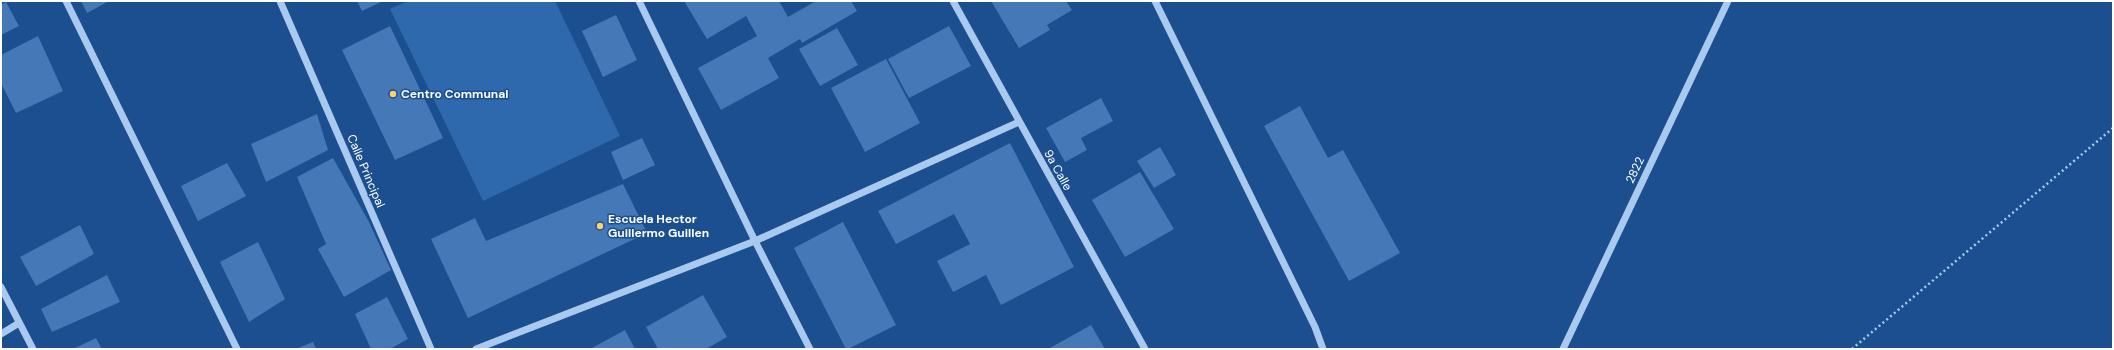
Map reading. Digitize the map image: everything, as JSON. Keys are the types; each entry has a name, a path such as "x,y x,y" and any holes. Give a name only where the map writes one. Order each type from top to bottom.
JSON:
{"street":[{"path":"66,1 237,349"},
{"name":"Calle Principal","path":"280,1 431,349"},
{"path":"639,1 755,241 810,349"},
{"name":"9a Calle","path":"953,1 1018,122 1145,349"},
{"path":"1155,1 1316,327 1323,349"},
{"name":"2822","path":"1563,349 1728,1"},
{"path":"476,349 755,241 1018,122"},
{"path":"1,287 32,349"},
{"path":"1,334 19,323"}],"path":[{"path":"1852,349 2113,128"}],"shaded area":[{"path":"408,1 555,1 620,136 483,201 390,9"}],"building":[{"path":"81,1 109,1 87,13"},
{"path":"357,1 383,1 362,11"},
{"path":"684,1 779,1 788,17 816,1 851,1 857,11 802,43 800,39 768,58 779,78 721,110 698,68 757,36 746,16 707,39"},
{"path":"991,1 1066,1 1072,10 1047,25 1050,30 1019,48"},
{"path":"6,2 19,26 1,35 1,5"},
{"path":"616,15 637,60 603,77 582,31"},
{"name":"Centro Communal","path":"390,26 443,138 395,160 342,50"},
{"path":"949,26 971,66 909,98 888,59"},
{"path":"837,28 858,65 820,86 799,49"},
{"path":"38,36 63,91 16,113 1,83 1,55"},
{"path":"886,59 920,123 865,152 831,88"},
{"path":"1101,98 1113,121 1081,138 1087,150 1065,162 1046,128"},
{"path":"1300,106 1328,158 1343,150 1400,253 1349,281 1264,126"},
{"path":"317,114 328,150 266,182 251,144"},
{"path":"642,138 655,165 623,180 611,152"},
{"path":"1010,143 1074,267 1001,305 986,275 953,292 937,261 970,244 954,214 896,244 878,211"},
{"path":"1160,147 1176,175 1154,188 1137,161"},
{"path":"333,158 369,222 391,270 344,297 318,249 326,244 297,177"},
{"path":"227,163 246,196 198,221 181,186"},
{"path":"1140,172 1174,229 1125,257 1092,200"},
{"path":"623,184 647,233 468,318 431,239 475,218 486,241"},
{"path":"843,222 896,325 848,349 846,349 794,248"},
{"path":"80,225 94,254 36,286 20,257"},
{"path":"258,242 285,299 249,322 220,262"},
{"path":"107,275 120,302 52,332 41,309"},
{"path":"703,295 727,337 706,349 658,349 646,327"},
{"path":"387,297 408,339 390,349 371,349 355,314"},
{"path":"1091,325 1105,349 1048,349"},
{"path":"625,330 635,349 590,349"},
{"path":"96,338 102,349 73,349"},
{"path":"313,342 316,349 296,349"}],"place":[{"name":"Centro Communal","path":"393,94"},
{"name":"Escuela Hector Guillermo Guillen","path":"600,226"}]}
